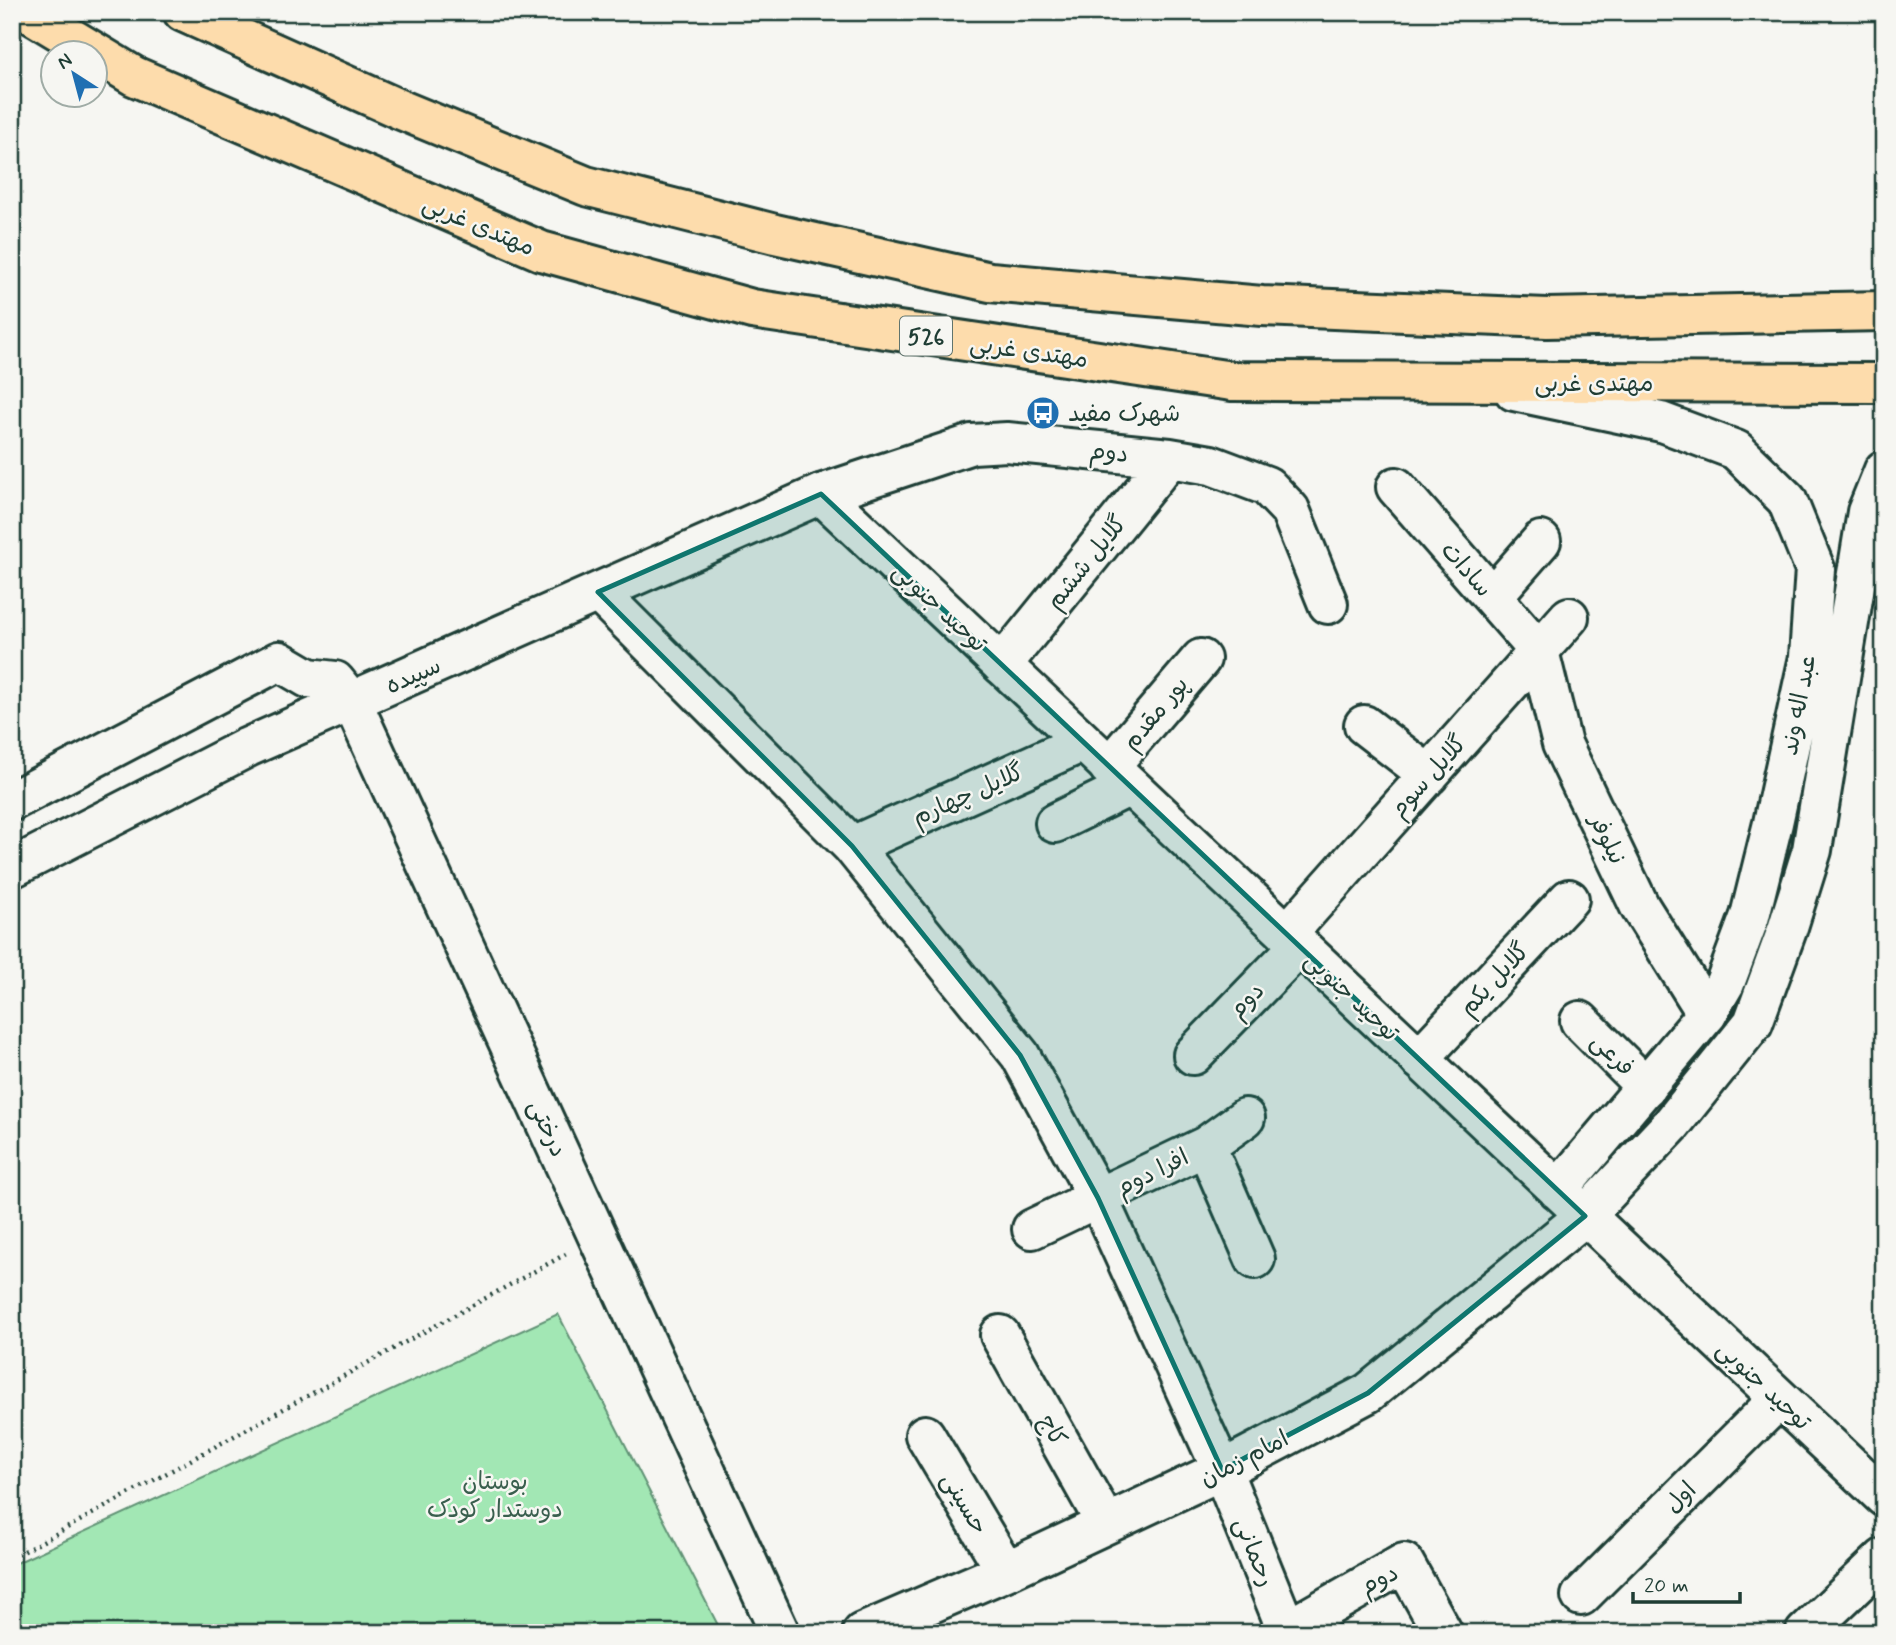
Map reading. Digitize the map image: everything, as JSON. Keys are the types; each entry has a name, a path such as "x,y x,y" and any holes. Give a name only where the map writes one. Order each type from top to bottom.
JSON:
{"main road":[{"name":"مهتدی غربی","path":"28,12 134,76 541,251 752,309 1232,381 1884,383"},
{"path":"183,12 399,109 586,186 775,234 990,282 1262,306 1547,318 1884,311"}],"street":[{"name":"عبد اله وند","path":"1474,382 1661,422 1736,450 1787,500 1815,569 1810,657 1750,915 1725,982 1707,1014 1646,1087 1572,1203"},
{"name":"دوم","path":"821,494 972,443 1007,442 1170,458 1211,465 1268,486 1290,510 1328,604"},
{"name":"گلایل ششم","path":"1002,665 1170,458"},
{"name":"عبد اله وند","path":"1572,1203 1671,1125 1753,1023 1787,930 1812,850 1867,512 1884,470"},
{"name":"سادات","path":"1396,487 1539,651"},
{"name":"سپیده","path":"12,868 248,747 821,494"},
{"name":"توحید جنوبی","path":"821,494 1884,1497"},
{"path":"1492,597 1541,541"},
{"name":"رحمانی","path":"597,592 852,846 1020,1055 1098,1198 1222,1470 1288,1631"},
{"name":"گلایل سوم","path":"1293,940 1429,775 1569,617"},
{"name":"نیلوفر","path":"1539,651 1562,744 1640,907 1707,1014"},
{"name":"پور مقدم","path":"1108,765 1201,659"},
{"name":"درختی","path":"12,800 279,661 308,678 335,681 352,702 780,1633"},
{"path":"1364,725 1429,775"},
{"path":"1055,823 1108,765"},
{"name":"گلایل چهارم","path":"852,846 1108,765"},
{"name":"گلایل یکم","path":"1419,1059 1569,898"},
{"name":"دوم","path":"1192,1055 1293,940"},
{"name":"فرعی","path":"1580,1021 1646,1087"},
{"name":"افرا دوم","path":"1032,1229 1206,1146 1245,1118"},
{"path":"1206,1146 1255,1259"},
{"name":"امام زمان","path":"862,1633 1006,1571 1222,1470 1368,1393 1572,1203"},
{"name":"کاج","path":"1000,1335 1106,1524"},
{"name":"اول","path":"1581,1596 1779,1399"},
{"name":"حسینی","path":"925,1436 1006,1571"},
{"path":"1805,1633 1884,1558"},
{"name":"دوم","path":"1288,1631 1404,1563 1443,1633"}],"path":[{"path":"12,1558 598,1237"}],"highlighted area":[{"path":"821,494 1585,1216 1368,1393 1222,1470 1098,1198 1020,1055 852,846 598,592"}],"green space":[{"name":"بوستان دوستدار کودک","path":"558,1314 722,1633 12,1633 12,1565"}],"place":[{"name":"شهرک مفید","path":"1043,413"}]}
